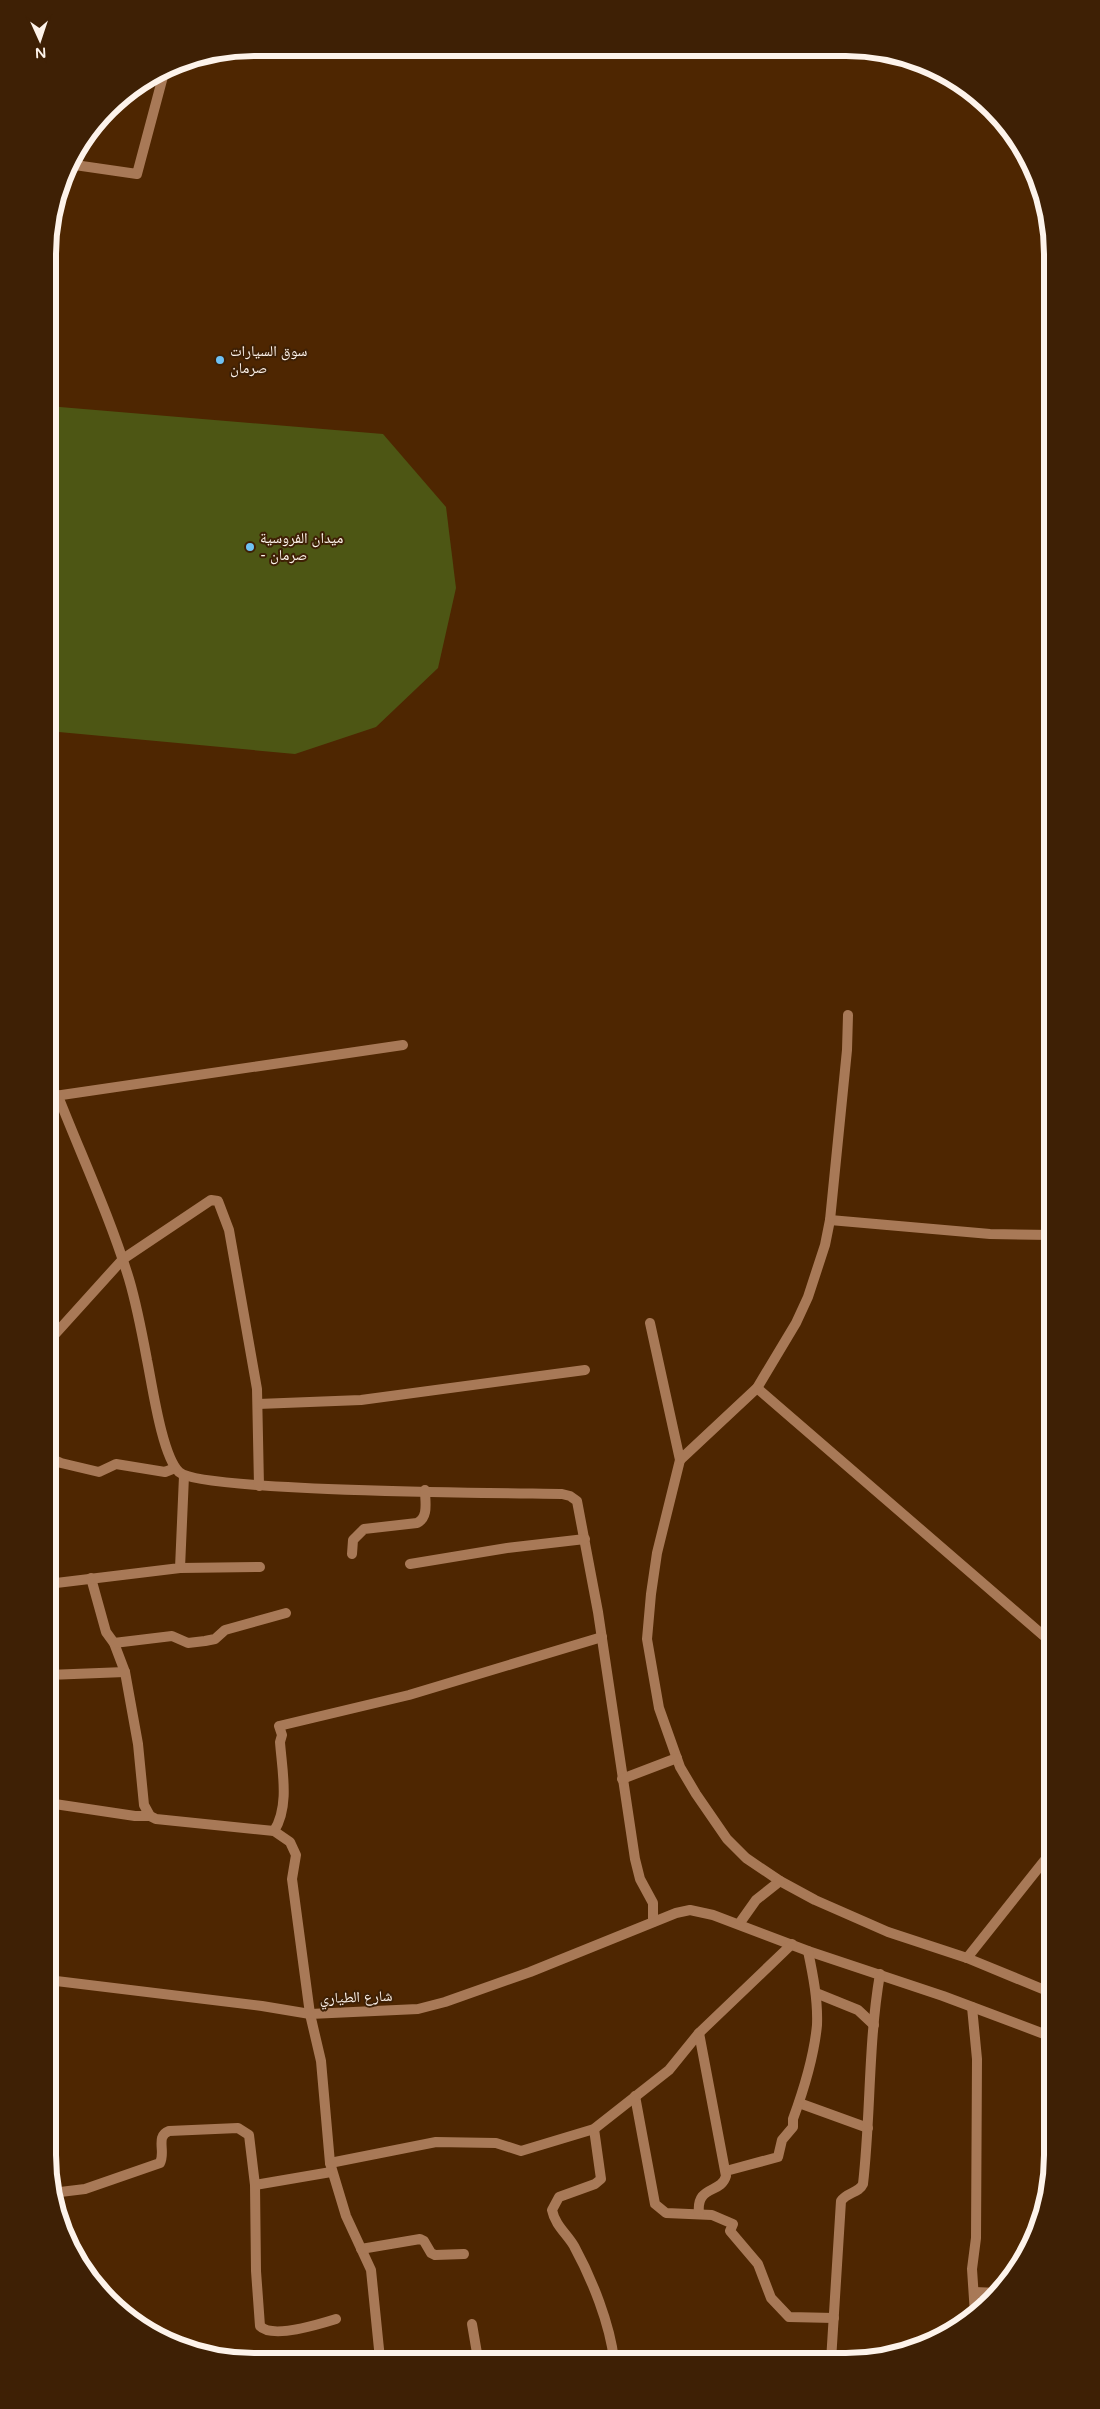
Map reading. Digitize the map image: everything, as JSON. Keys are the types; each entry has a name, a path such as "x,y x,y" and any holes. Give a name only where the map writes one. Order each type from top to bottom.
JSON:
{"street":[{"path":"77,165 137,174 162,79"},
{"path":"680,1460 757,1388 796,1323 808,1297 825,1245 830,1220 847,1050 848,1015"},
{"path":"56,1096 403,1045"},
{"path":"56,1103 123,1259 138,1311 161,1429 175,1468 184,1476 259,1486 566,1494 574,1498 579,1505 602,1637 634,1859 640,1879 653,1903 653,1922"},
{"path":"56,1333 123,1259 211,1200 218,1201 229,1230 258,1404 259,1486"},
{"path":"830,1220 981,1233 1044,1236"},
{"path":"650,1323 680,1460 657,1553 650,1594 647,1640 659,1708 677,1758 696,1794 727,1839 746,1858 780,1881 815,1900 888,1932 966,1958 1044,1990"},
{"path":"258,1404 377,1398 584,1370"},
{"path":"757,1388 1044,1635"},
{"path":"56,1461 99,1472 116,1464 165,1472 175,1468"},
{"path":"180,1568 184,1476"},
{"path":"352,1554 353,1540 364,1529 417,1523 423,1519 425,1513 424,1490"},
{"path":"410,1564 472,1553 585,1539"},
{"path":"56,1583 180,1568 260,1567"},
{"path":"91,1578 106,1632 114,1643 125,1672 138,1744 144,1805 150,1816"},
{"path":"114,1643 172,1636 188,1643 205,1642 214,1639 226,1630 286,1613"},
{"path":"274,1831 280,1822 284,1796 280,1726 409,1695 602,1637"},
{"path":"56,1676 125,1672"},
{"path":"622,1779 677,1758"},
{"path":"56,1804 150,1816 156,1819 274,1831 290,1842 296,1855 292,1879 310,2014 321,2061 330,2167 346,2216 371,2270 379,2353"},
{"path":"966,1958 1044,1861"},
{"path":"739,1924 756,1900 780,1881"},
{"name":"شارع الطياري","path":"56,1981 262,2006 310,2014 382,2012 428,2007 530,1972 653,1922 690,1910 739,1924 808,1951 880,1974 1044,2035"},
{"path":"255,2185 436,2142 496,2143 521,2151 594,2129 669,2070 699,2033 792,1944"},
{"path":"726,2171 749,2163 778,2157 782,2140 793,2127 793,2119 814,2049 817,2024 816,1994 808,1951"},
{"path":"831,2353 841,2201 846,2195 862,2187 868,2128 874,2025 880,1974"},
{"path":"816,1994 858,2010 874,2025"},
{"path":"972,2007 977,2059 976,2238 972,2269 975,2305"},
{"path":"699,2033 726,2171 723,2183 709,2190 700,2199 699,2213"},
{"path":"635,2096 655,2204 666,2213 675,2215 699,2213 719,2217 733,2224 730,2231 758,2264 771,2298 789,2317 834,2318"},
{"path":"799,2103 868,2128"},
{"path":"60,2192 85,2188 160,2163 163,2156 161,2139 165,2133 228,2128 243,2130 248,2135 255,2185 256,2271 260,2326 272,2332 301,2328 336,2319"},
{"path":"594,2129 601,2179 595,2184 560,2197 552,2205 552,2210 553,2216 573,2244 583,2265 613,2343 614,2353"},
{"path":"362,2249 420,2239 424,2241 431,2253 435,2255 464,2254"},
{"path":"974,2292 988,2293"},
{"path":"472,2324 477,2353"}],"green space":[{"name":"ميدان الفروسية - صرمان","path":"56,407 383,434 446,507 456,588 438,668 376,727 295,754 56,732"}],"place":[{"name":"سوق السيارات صرمان","path":"220,360"},
{"name":"ميدان الفروسية - صرمان","path":"250,547"}]}
